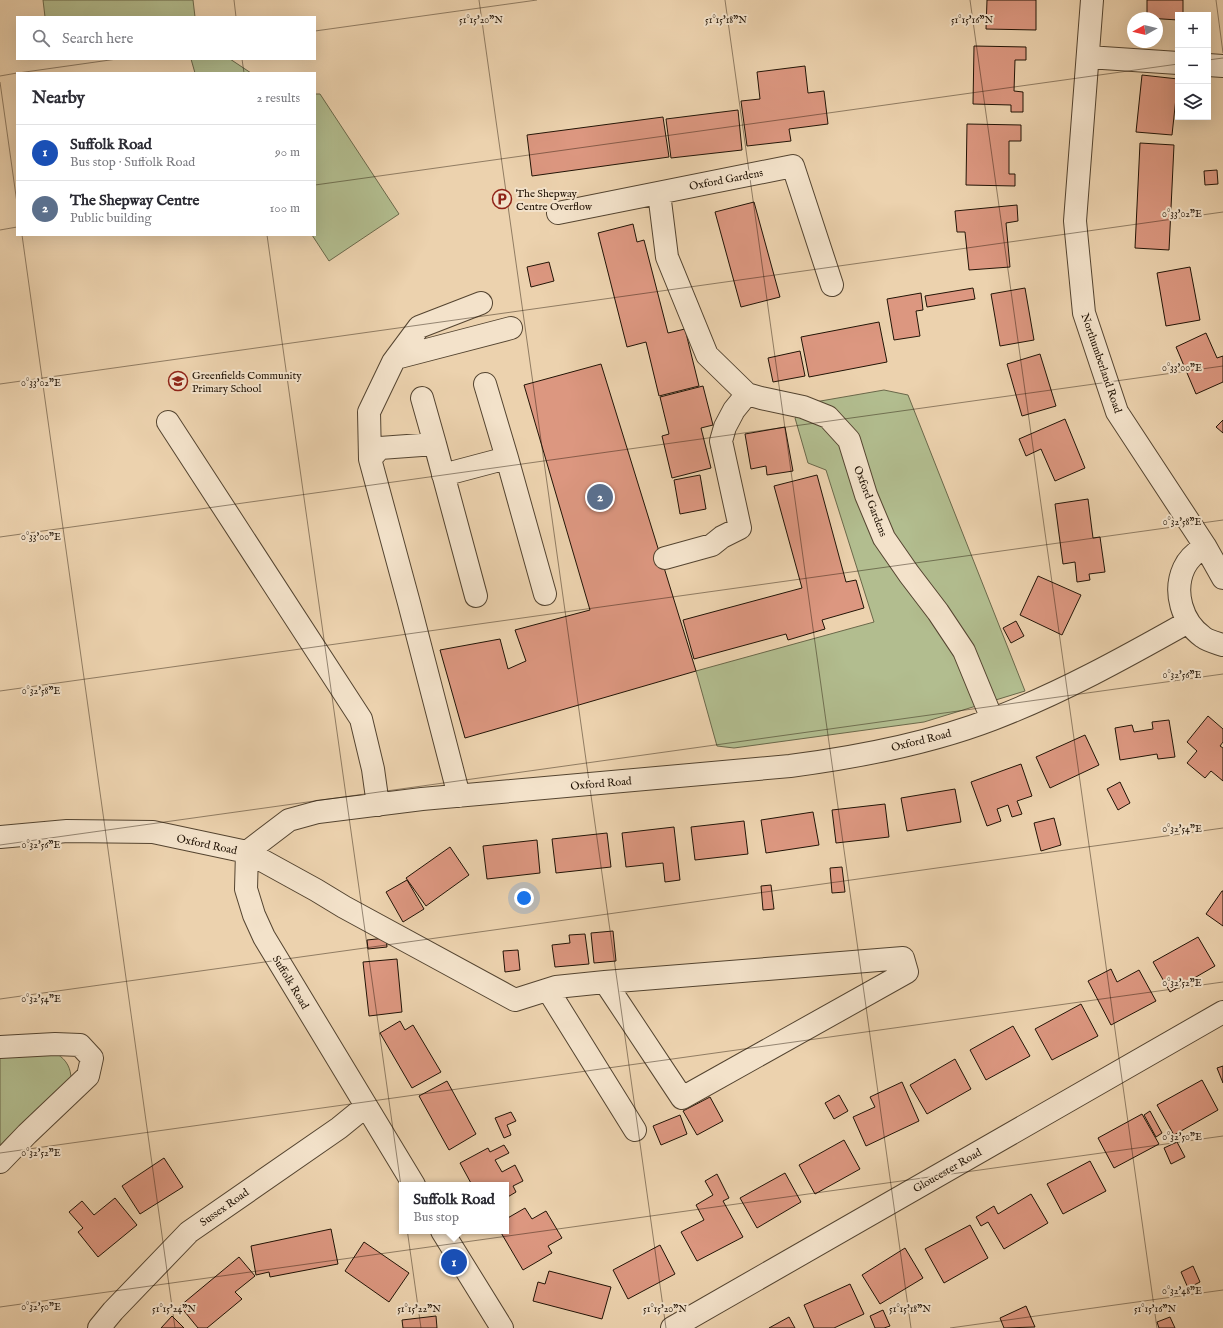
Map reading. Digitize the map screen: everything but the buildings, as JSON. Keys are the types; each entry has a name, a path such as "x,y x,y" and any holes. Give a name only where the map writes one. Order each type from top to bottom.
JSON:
{"street":[{"name":"Northumberland Road","path":"1092,0 1075,221 1084,312 1117,412 1205,546 1223,578"},
{"path":"1088,57 1175,63"},
{"path":"1211,65 1223,66"},
{"name":"Oxford Gardens","path":"558,213 793,166 832,285"},
{"name":"Oxford Gardens","path":"660,193 667,257 707,355 747,394 803,407 828,417 849,440 866,494 884,538 938,612 964,651 992,719"},
{"path":"459,796 370,459 369,412 396,358 419,327 481,302"},
{"path":"396,358 511,328"},
{"path":"485,384 545,594"},
{"path":"665,558 712,545 722,537 740,528 721,441 725,426 734,410 747,394"},
{"path":"422,398 428,444 443,475 476,596"},
{"path":"168,422 361,719 373,769 378,805"},
{"path":"370,459 380,448 428,444"},
{"path":"443,475 507,458"},
{"path":"1205,546 1194,554 1184,567 1180,580 1182,609 1188,622 1203,638 1223,645"},
{"name":"Oxford Road","path":"0,837 67,831 152,832 247,852 289,820 318,812 459,796 708,774 838,760 928,739 958,731 992,719 1034,702 1113,664 1188,622"},
{"path":"247,852 514,1000 556,987 605,982 903,958 907,972 682,1098 605,982"},
{"name":"Suffolk Road","path":"247,852 246,889 254,915 264,937 412,1182"},
{"path":"548,990 635,1130"},
{"name":"Gloucester Road","path":"672,1328 1223,1012"},
{"path":"0,1048 55,1044 80,1045 92,1058 88,1076 0,1162"},
{"name":"Sussex Road","path":"99,1328 113,1310 188,1232 339,1128 366,1106"},
{"path":"444,1234 502,1328"}],"green space":[{"path":"43,0 193,0 195,16 45,16"},
{"path":"191,60 232,60 250,72 195,72"},
{"path":"316,94 320,94 399,214 329,261 313,236 316,236"},
{"path":"884,390 908,395 1025,691 924,722 734,748 717,746 696,671 874,622 826,470 808,463 795,418 809,403"},
{"path":"57,1054 68,1065 71,1079 0,1153 0,1056"}],"place":[{"name":"The Shepway Centre Overflow","path":"502,199"},
{"name":"Greenfields Community Primary School","path":"178,381"},
{"name":"The Shepway Centre","path":"600,497"},
{"name":"Suffolk Road","path":"454,1262"}]}
